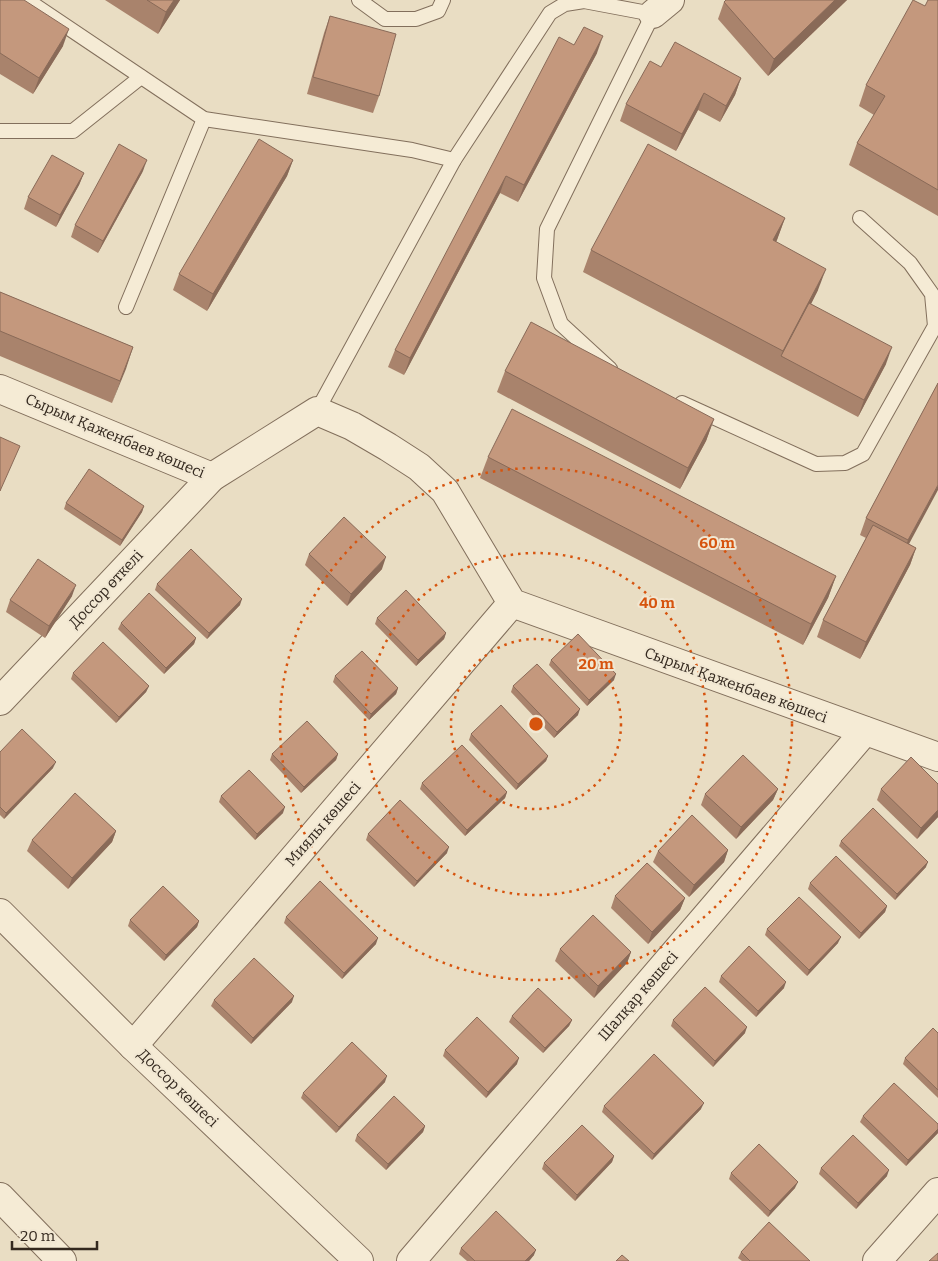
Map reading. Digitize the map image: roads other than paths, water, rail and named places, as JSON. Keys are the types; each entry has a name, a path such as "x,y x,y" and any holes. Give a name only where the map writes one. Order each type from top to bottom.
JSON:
{"street":[{"name":"Сырым Қаженбаев көшесі","path":"0,389 212,477 317,412"},
{"path":"317,412 352,426 388,447 419,467 445,491 512,603"},
{"name":"Доссор өткелі","path":"0,702 212,477"},
{"name":"Сырым Қаженбаев көшесі","path":"512,603 938,757"},
{"name":"Миялы көшесі","path":"133,1046 512,603"},
{"name":"Шалқар көшесі","path":"411,1261 865,731"},
{"name":"Доссор көшесі","path":"0,913 133,1046 359,1261"},
{"path":"877,1261 938,1192"},
{"path":"0,1197 62,1261"}],"lane":[{"path":"27,0 204,119 412,150 454,160"},
{"path":"359,0 385,20 416,19 438,11 443,0"},
{"path":"317,412 454,160 550,13 565,4 584,1 662,7 547,229 544,278 561,324 614,372 622,376"},
{"path":"0,131 73,131 141,77"},
{"path":"126,307 204,119"},
{"path":"666,396 816,464 845,463 863,454 935,326 932,294 910,263 860,218"}]}
